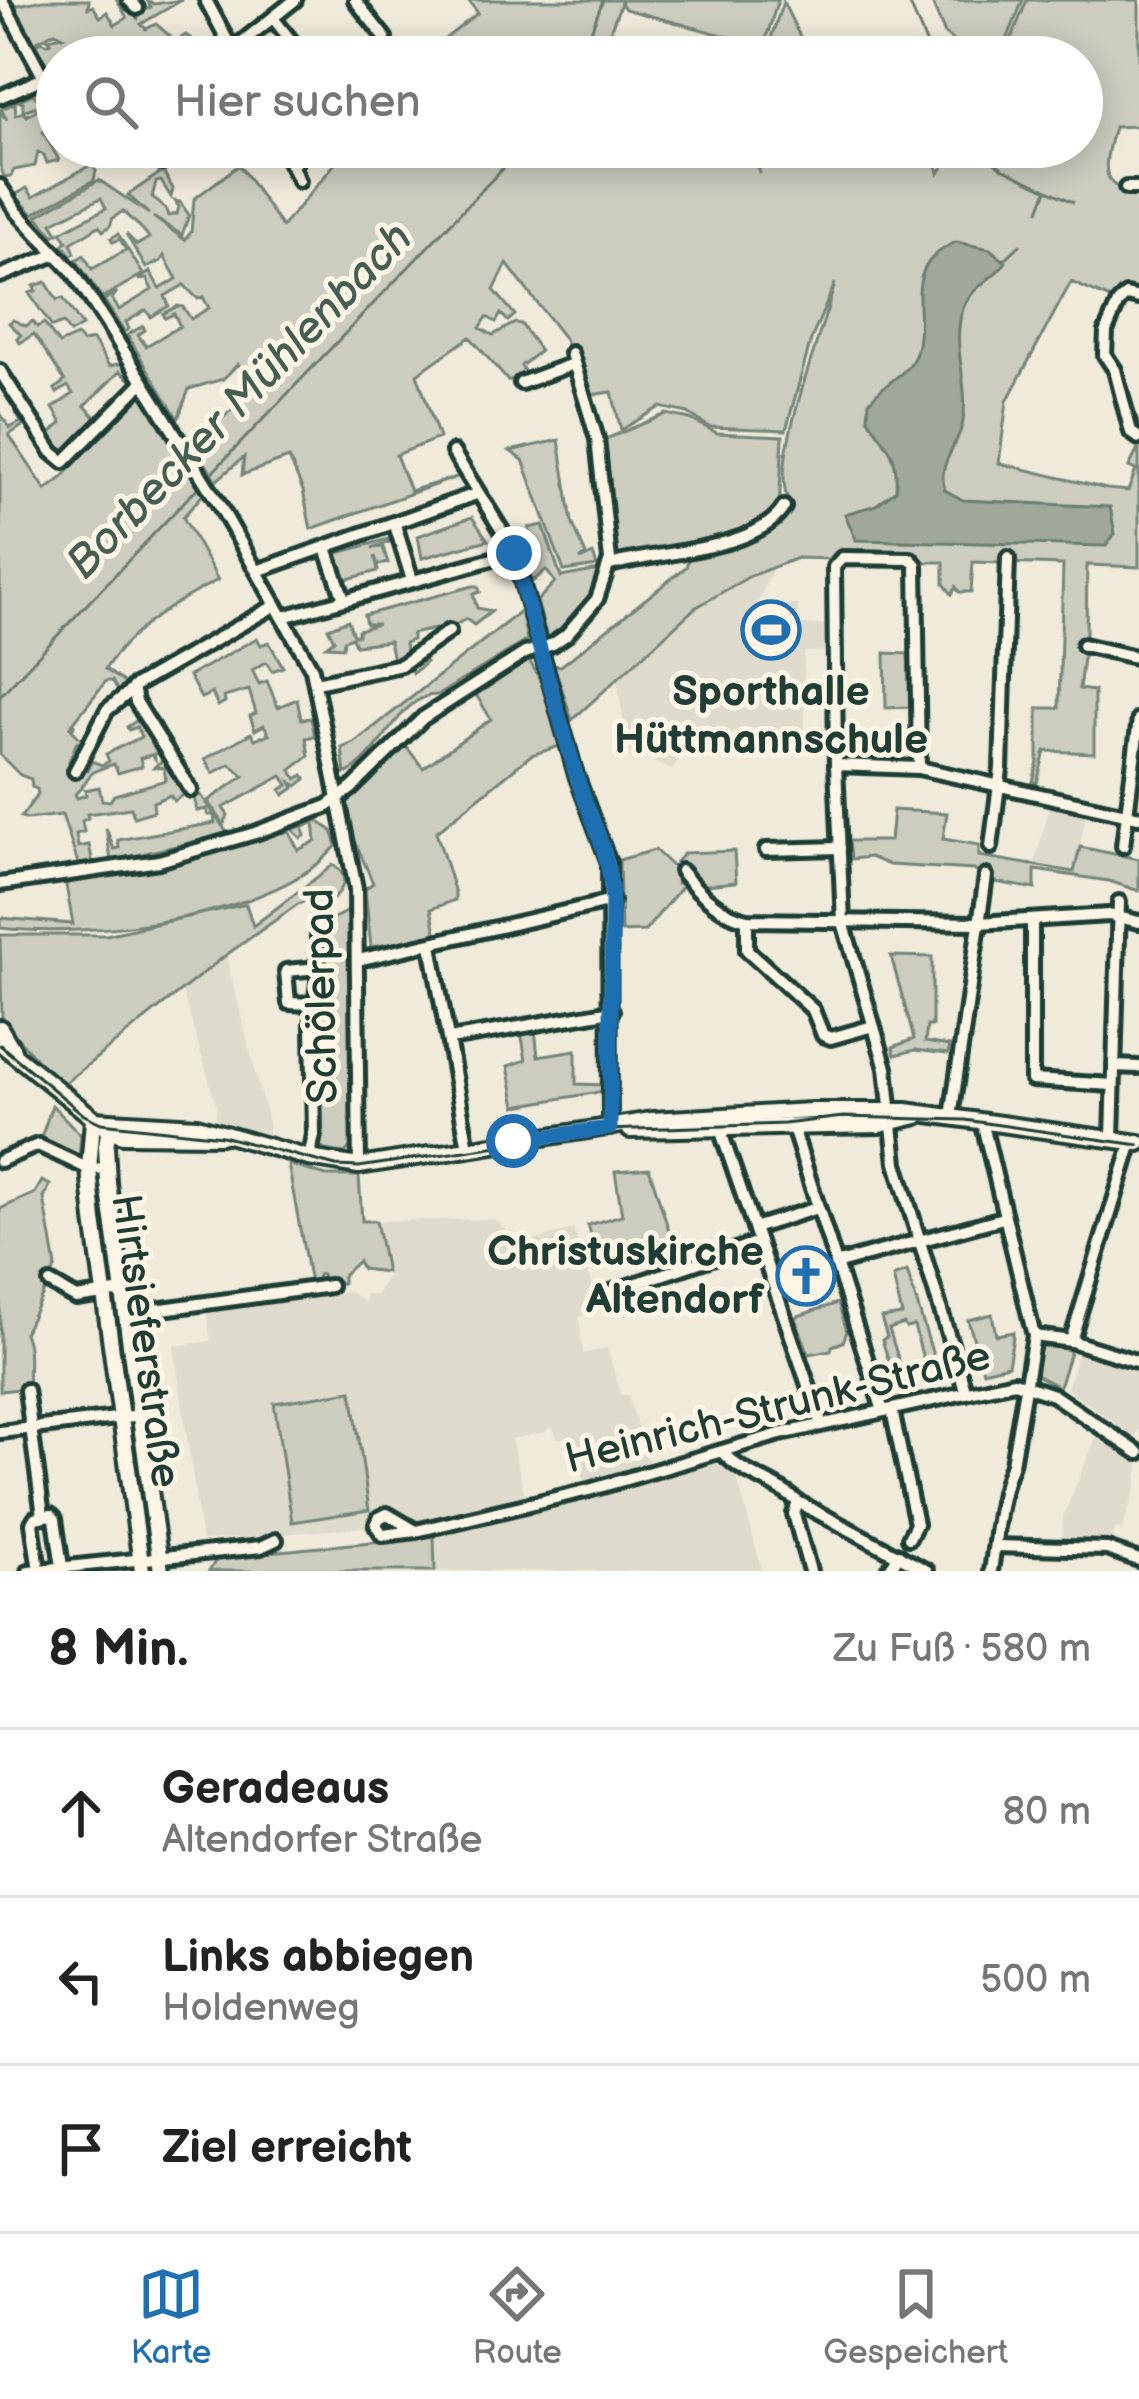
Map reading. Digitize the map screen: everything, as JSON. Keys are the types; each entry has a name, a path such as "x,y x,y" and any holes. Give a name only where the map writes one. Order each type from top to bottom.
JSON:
{"main road":[{"path":"0,1028 15,1055"},
{"path":"0,1043 93,1120 123,1135 226,1136 309,1159 359,1166 615,1128 638,1131 719,1122 892,1116 982,1120 1136,1142"},
{"path":"719,1122 793,1128 892,1116"},
{"name":"Hirtsieferstraße","path":"93,1120 88,1169 141,1564"},
{"name":"Hirtsieferstraße","path":"109,1126 107,1168 160,1563"}],"street":[{"path":"2,0 36,63"},
{"path":"206,0 225,36"},
{"path":"253,36 295,0"},
{"path":"363,3 384,36"},
{"path":"273,18 287,36"},
{"path":"0,97 36,81"},
{"path":"293,168 299,181"},
{"name":"Schölerpad","path":"0,186 11,205 76,277 199,472 310,663 356,884 359,1166"},
{"path":"0,276 56,254"},
{"path":"1133,297 1118,303 1106,331 1105,355 1115,370 1131,432 1139,438"},
{"path":"0,884 159,861 255,833 338,801 410,727 553,644 578,623 597,599 610,565 597,440 572,359 521,383"},
{"path":"0,371 52,452 64,462 143,382"},
{"path":"453,452 514,553 576,775 611,872 615,1128"},
{"path":"257,572 476,494"},
{"path":"610,565 718,544 776,517 784,507"},
{"path":"395,525 412,580"},
{"path":"326,548 344,599"},
{"path":"76,771 107,710 136,683 279,611 344,599 514,553"},
{"path":"920,768 914,561 842,558 834,567 843,922 886,1068 896,1163 966,1393"},
{"path":"991,847 999,784 1008,558"},
{"path":"316,683 401,665 449,632"},
{"path":"1083,645 1139,658"},
{"path":"133,689 136,702 191,790"},
{"path":"1123,846 1132,816 1139,719"},
{"path":"836,765 920,768 1132,816"},
{"path":"766,850 840,848"},
{"path":"680,871 689,884 728,913 747,920 978,923 1119,909 1139,922"},
{"path":"951,1117 986,876"},
{"path":"358,960 612,901"},
{"path":"1112,1138 1119,909"},
{"name":"Schölerpad","path":"309,1159 314,1136 318,918"},
{"path":"747,920 747,950 813,1010 824,1035 831,1038 873,1026"},
{"path":"1032,920 1032,1080 1113,1085"},
{"path":"431,945 468,1148"},
{"name":"Schölerpad","path":"314,1004 289,1003 286,971 319,968"},
{"path":"450,1039 611,1011"},
{"path":"1114,1066 1139,1067"},
{"path":"982,1120 1034,1336 1012,1464 1004,1481 992,1571"},
{"path":"719,1122 821,1423"},
{"path":"793,1128 887,1411 916,1524 909,1538"},
{"path":"1071,1341 1136,1142"},
{"path":"0,1161 34,1145 88,1169 107,1168"},
{"path":"754,1228 817,1208"},
{"path":"836,1264 1003,1218"},
{"path":"599,1296 759,1242"},
{"path":"50,1283 76,1298 123,1292"},
{"path":"126,1314 330,1286"},
{"path":"1034,1336 1071,1341 1139,1362"},
{"name":"Heinrich-Strunk-Straße","path":"416,1531 387,1514 376,1525 383,1534 416,1531 723,1454 821,1423 1014,1382 1053,1395 1139,1453"},
{"path":"26,1390 43,1516"},
{"path":"0,1432 141,1415"},
{"path":"723,1454 749,1477 759,1477 927,1571"},
{"path":"798,1502 794,1514 809,1571"},
{"path":"43,1516 55,1520 51,1569 32,1523 43,1516"},
{"path":"29,1571 160,1563 276,1540"},
{"path":"994,1546 1107,1549 1139,1560"},
{"path":"888,1571 899,1555"}],"shaded area":[{"path":"43,0 89,0 88,8 93,6 100,17 107,12 115,25 127,18 117,0 124,0 138,20 137,15 151,7 147,0 154,4 182,0 141,24 146,29 156,24 170,36 63,36 55,32 36,36 33,43 13,6"},
{"path":"468,0 778,0 767,36 726,36 625,9 621,3 608,36 449,36 478,13"},
{"path":"931,0 1023,0 1008,36 945,34"},
{"path":"1027,0 1139,0 1139,126 1114,127 1106,168 1118,187 1139,189 1139,297 1117,302 1071,282 1007,401 999,463 1128,491 1136,470 1129,467 1139,447 1139,567 1087,565 1079,689 1094,691 1094,753 1045,751 1037,783 1033,782 1038,762 1038,708 1059,708 1063,565 973,562 971,592 959,592 956,587 952,594 944,584 944,562 925,562 916,554 846,552 832,559 797,558 750,576 695,608 572,720 554,665 561,666 686,567 690,555 787,512 785,461 791,430 835,283 811,340 786,430 709,427 688,413 660,407 621,430 612,392 589,395 564,338 507,264 494,290 515,315 508,321 501,314 496,322 487,317 480,328 493,335 521,324 540,351 521,366 526,375 508,381 470,337 417,374 439,438 396,455 410,491 457,477 311,529 303,491 289,458 242,475 244,457 216,481 194,444 246,397 246,378 238,364 223,379 189,389 178,419 127,335 143,326 145,330 138,335 146,346 180,326 174,314 165,318 163,314 178,306 191,319 209,308 203,297 198,299 184,285 165,296 169,306 151,317 146,310 126,322 129,329 124,332 104,300 117,292 112,299 119,310 152,290 147,279 138,280 150,272 160,289 177,279 164,256 146,268 126,234 137,245 149,238 123,211 103,231 99,226 71,243 75,253 71,255 61,232 106,208 101,198 52,223 58,233 54,236 37,216 99,180 149,214 128,195 163,171 173,189 171,197 161,181 156,182 152,197 168,216 177,214 175,201 189,215 182,235 153,217 185,240 191,232 194,199 235,168 241,168 282,227 331,168 757,168 760,173 759,168 938,168 939,173 942,168 1103,168 1103,36 1012,36"},
{"path":"783,2 800,36 772,36"},
{"path":"33,94 36,106 23,111 23,102 17,101"},
{"path":"15,103 16,115 24,112 27,116 36,110 35,166 4,177 0,112 7,120 1,109"},
{"path":"85,168 96,171 94,180 33,214 15,195 27,188 33,197"},
{"path":"118,234 143,274 102,298 76,260 84,255 92,269 126,250 120,239 113,242 111,238"},
{"path":"956,242 990,249 1006,262 971,294 963,309 958,336 964,407 961,430 943,471 945,490 963,500 1110,507 1115,534 1106,546 856,540 845,514 876,505 896,490 893,458 868,418 869,402 912,361 919,337 921,277 938,252"},
{"path":"46,282 82,326 70,333 63,323 52,327 29,293"},
{"path":"13,320 26,326 33,321 37,327 44,323 59,344 77,336 82,342 93,340 109,366 123,363 132,381 120,371 85,406 97,419 80,435 84,440 66,455 49,435 62,423 53,408 73,394 68,386 57,393 55,389 65,381 34,334 20,343 21,335 9,323"},
{"path":"146,385 206,491 183,517 218,580 170,607 128,641 105,669 126,684 118,691 112,681 106,681 69,728 75,723 72,730 81,739 90,734 85,744 77,742 69,761 88,770 91,761 102,765 109,761 106,754 141,737 137,727 127,727 139,719 160,753 154,754 155,759 151,755 140,758 142,766 118,773 114,764 96,771 75,794 77,798 99,787 102,800 110,801 114,795 166,780 164,768 154,767 164,759 185,794 174,801 170,795 153,802 154,811 134,817 131,808 87,814 82,821 84,832 76,834 78,847 89,845 93,864 79,866 62,815 21,817 37,789 0,755 0,413 10,428 21,422 16,413 20,410 28,422 9,435 46,490"},
{"path":"666,414 690,419 717,433 783,436 779,510 722,539 614,558 601,441"},
{"path":"559,440 572,522 586,555 580,560 593,554 597,566 564,571 523,460 510,451"},
{"path":"472,517 488,540 422,558 418,536"},
{"path":"543,525 561,577 605,569 584,609 551,640 537,601 555,582 546,570 532,582 527,564 537,561 529,528"},
{"path":"388,539 372,548 383,547 388,563 378,565 375,556 378,571 344,580 335,554"},
{"path":"773,568 757,605 798,605 799,625 827,625 828,651 804,652 805,756 679,756 673,770 640,756 630,759 617,681 695,607"},
{"path":"473,586 480,592 473,594 477,608 492,611 474,625 466,619 412,634 412,640 405,643 408,661 420,654 426,662 413,673 409,667 398,675 388,668 387,662 393,660 389,641 355,645 352,637 344,640 343,647 326,646 334,640 328,628 348,620 353,635 358,635 358,630 378,624 366,624 364,615"},
{"path":"521,611 527,640 438,695 412,704 369,755 345,774 342,748"},
{"path":"257,638 261,645 269,642 283,667 272,671 266,662 252,670 259,684 267,681 278,707 297,699 301,719 311,718 315,736 306,738 309,756 291,770 297,779 303,775 306,779 297,786 291,782 294,788 284,795 281,790 288,785 282,776 223,808 228,815 224,824 208,801 244,776 230,764 213,773 205,759 251,733 255,739 269,734 264,725 255,730 249,690 224,697 225,702 218,706 212,693 201,698 189,676"},
{"path":"885,653 908,654 910,707 886,708"},
{"path":"529,660 543,685 560,746 531,755 436,832 455,893 455,900 431,909 437,936 371,947 365,889 373,883 352,834 346,803 405,745 423,768 491,719 475,693"},
{"path":"201,795 228,834 111,861 106,828 114,849 119,848 118,840 215,823 207,809 197,811 194,797"},
{"path":"1050,805 1086,813 1075,872 1034,866"},
{"path":"893,810 947,813 943,839 979,845 979,856 1074,872 1080,847 1139,859 1139,891 1109,881 1035,870 1035,889 990,881 974,870 889,865 870,857 851,859 849,841 890,841"},
{"path":"315,819 332,831 337,845 309,870 229,906 133,926 0,928 0,918 73,924 65,880 281,829 289,831 298,850 316,841 314,822 303,828 301,838 293,830"},
{"path":"655,850 678,872 677,883 683,885 645,931 621,932 619,860"},
{"path":"734,851 736,882 698,890 676,862 684,853"},
{"path":"333,865 343,883 321,911 308,900 298,904 65,1083 45,1069 2,1020 0,935 106,935 246,904 253,926"},
{"path":"350,910 351,1146 345,1153 324,1150 318,1143 316,1018 322,924"},
{"path":"226,955 268,1134 215,1120 217,1107 182,990"},
{"path":"891,956 932,957 932,1026 927,1026 925,1042 950,1046 948,1054 915,1050 895,1055 893,1047 914,1039"},
{"path":"535,1030 538,1056 576,1050 576,1084 605,1085 605,1091 516,1106 508,1066 526,1060 521,1032"},
{"path":"52,1105 81,1135 79,1158 41,1138"},
{"path":"288,1164 326,1176 359,1176 362,1221 376,1221 386,1272 362,1269 358,1261 342,1276 342,1283 325,1284 322,1274 310,1283"},
{"path":"649,1168 672,1240 630,1254 626,1242 596,1252 588,1225 622,1215 615,1171"},
{"path":"42,1181 50,1185 44,1198 56,1267 24,1333 29,1388 0,1391 0,1209 35,1193"},
{"path":"494,1219 521,1245 573,1229 600,1307 579,1317 583,1354 607,1348 621,1395 628,1395 648,1463 584,1481 572,1439 557,1438 553,1428 548,1428 511,1439 525,1496 412,1522 395,1509 382,1508 365,1527 202,1541 174,1346 211,1341 207,1313 348,1291 365,1302 366,1294 376,1295 387,1277 376,1221"},
{"path":"907,1271 940,1378 924,1381 922,1374 921,1383 914,1385 910,1370 904,1371 909,1392 901,1393 893,1372 924,1362 914,1326 904,1324 889,1329 899,1361 890,1364 881,1318 902,1315 893,1277"},
{"path":"838,1303 847,1331 843,1342 809,1354 795,1317"},
{"path":"992,1314 996,1335 1013,1332 1013,1337 1008,1365 983,1371 968,1320"},
{"path":"1045,1345 1071,1349 1059,1387 1036,1375 1039,1349"},
{"path":"1078,1351 1139,1370 1139,1431 1135,1437 1067,1389"},
{"path":"352,1391 369,1510 292,1522 274,1403"},
{"path":"1097,1435 1139,1464 1122,1529 1115,1528 1112,1541 1062,1539 1063,1517"},
{"path":"722,1458 736,1474 762,1571 435,1571 434,1536 716,1464"},
{"path":"434,1536 435,1571 209,1571 218,1557"}],"waterway":[{"name":"Borbecker Mühlenbach","path":"589,36 603,0"},
{"path":"908,0 923,36"},
{"name":"Borbecker Mühlenbach","path":"208,477 503,168"},
{"path":"1002,168 1073,202"},
{"path":"1039,210 1047,190"},
{"path":"1005,259 1020,245"},
{"name":"Borbecker Mühlenbach","path":"0,696 201,484"}],"tram line":[{"path":"0,1045 84,1115 101,1123 222,1136 336,1166 359,1167 605,1130 784,1124 843,1117 965,1120 1139,1145"}],"place":[{"name":"Sporthalle Hüttmannschule","path":"771,630"},
{"name":"Christuskirche Altendorf","path":"806,1276"}],"route":[{"path":"513,1141 610,1128 612,901 602,837 576,775 514,553"}]}
